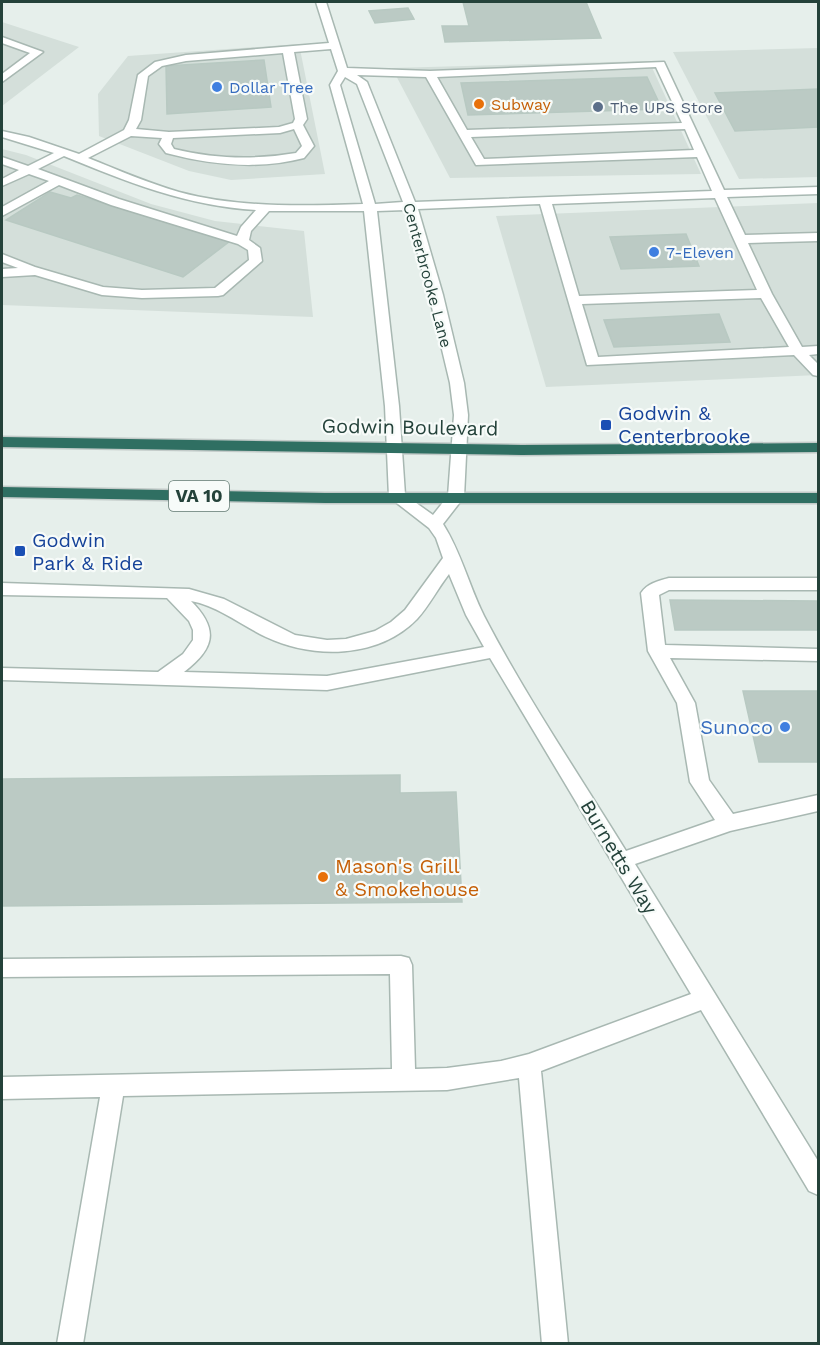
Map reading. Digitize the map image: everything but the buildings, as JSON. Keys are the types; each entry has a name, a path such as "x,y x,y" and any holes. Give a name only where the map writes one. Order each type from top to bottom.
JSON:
{"highway":[{"name":"Godwin Boulevard","path":"2,442 458,449 819,448"},
{"name":"VA 10","path":"2,492 397,497 819,498"}],"street":[{"path":"324,2 343,71 335,85 370,206 395,448 397,497"},
{"path":"2,40 38,52 2,79"},
{"path":"129,132 135,120 143,75 159,64 186,58 335,46"},
{"path":"78,159 129,132 170,135 280,130 297,125 301,119 288,50"},
{"path":"343,71 430,74 660,64 742,239 765,294 798,351 819,372"},
{"name":"Centerbrooke Lane","path":"343,71 362,82 410,204 436,295 457,382 461,415 456,497"},
{"path":"430,74 480,163 701,153"},
{"path":"170,135 165,144 170,151 191,157 220,163 280,160 300,156 308,146 297,125"},
{"path":"463,134 688,126"},
{"path":"2,134 64,152 177,195 217,203 265,208 328,208 819,190"},
{"path":"2,183 64,152"},
{"path":"2,160 115,202 242,241 254,248 256,261 218,292 142,294 102,291 2,258"},
{"path":"2,212 58,181"},
{"path":"545,200 592,362 819,350"},
{"path":"242,241 245,230 265,208"},
{"path":"742,239 819,237"},
{"path":"2,273 36,271"},
{"path":"574,300 765,294"},
{"name":"Burnetts Way","path":"397,497 435,524 444,538 450,559 494,651 819,1183"},
{"path":"435,524 456,497"},
{"path":"2,589 195,595 226,606 258,626 289,640 306,645 348,644 366,641 397,626 410,615 450,559"},
{"path":"728,823 700,782 686,703 657,651 650,592 659,586 669,584 819,584"},
{"path":"160,679 193,657 202,638 202,629 195,613 172,593"},
{"path":"2,674 327,683 494,651"},
{"path":"657,651 819,654"},
{"path":"621,861 728,823 819,803"},
{"path":"2,968 401,965 404,1080"},
{"path":"2,1088 447,1079 501,1072 529,1065 705,999"},
{"path":"529,1065 555,1344"},
{"path":"70,1344 113,1086"}],"shaded area":[{"path":"2,22 79,47 2,106"},
{"path":"299,44 325,174 231,180 189,171 99,136 98,94 128,56"},
{"path":"818,48 818,177 739,179 673,52"},
{"path":"649,61 701,174 450,178 392,68"},
{"path":"2,149 26,155 151,204 215,221 304,231 313,317 2,305"},
{"path":"818,203 818,375 546,387 496,216"}],"place":[{"name":"Dollar Tree","path":"217,87"},
{"name":"Subway","path":"479,104"},
{"name":"The UPS Store","path":"598,107"},
{"name":"7-Eleven","path":"654,252"},
{"name":"Godwin & Centerbrooke","path":"606,425"},
{"name":"Godwin Park & Ride","path":"20,551"},
{"name":"Sunoco","path":"785,727"},
{"name":"Mason's Grill & Smokehouse","path":"323,877"}]}
